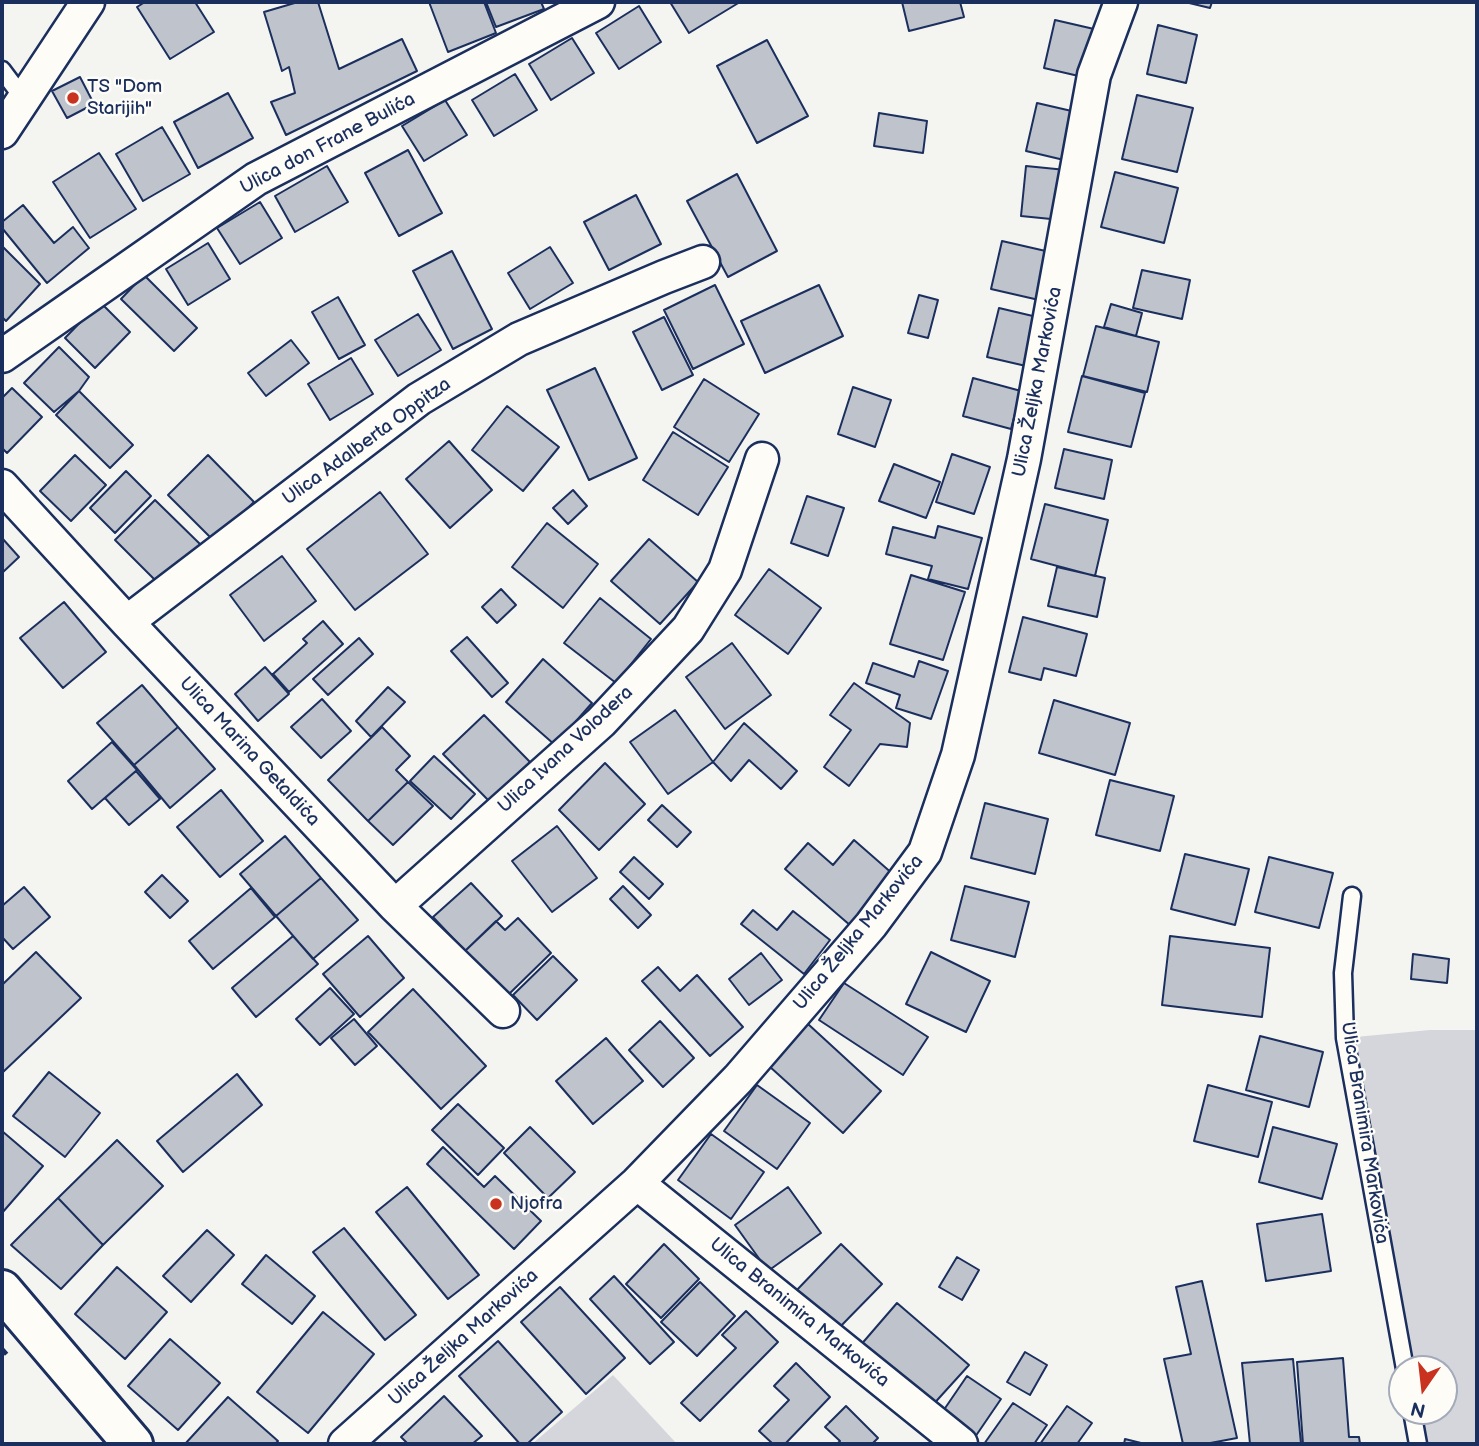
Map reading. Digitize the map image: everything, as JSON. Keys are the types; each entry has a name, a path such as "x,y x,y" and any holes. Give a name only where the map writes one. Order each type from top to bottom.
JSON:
{"main road":[{"path":"2,1290 133,1444"}],"street":[{"path":"2,132 88,2"},
{"name":"Ulica don Frane Bulića","path":"2,356 256,179 598,2"},
{"name":"Ulica Željka Markovića","path":"345,1444 637,1183 738,1079 871,925 925,852 958,755 1024,459 1094,75 1121,2"},
{"name":"Ulica Adalberta Oppitza","path":"127,622 419,399 520,339 703,262"},
{"name":"Ulica Ivana Volodera","path":"395,906 601,722 688,629 726,570 762,459"},
{"name":"Ulica Marina Getaldića","path":"2,486 395,906 503,1011"},
{"name":"Ulica Branimira Markovića","path":"637,1183 961,1444"}],"lane":[{"path":"2,70 23,98"},
{"name":"Ulica Branimira Markovića","path":"1352,896 1343,973 1345,1038 1402,1355"},
{"path":"1415,1425 1418,1444"}],"shaded area":[{"path":"1430,1030 1477,1030 1477,1444 1416,1444 1413,1425 1458,1425 1458,1355 1401,1355 1345,1038"},
{"path":"613,1375 677,1444 532,1444"}],"building":[{"path":"145,2 195,2 214,32 170,59 137,7"},
{"path":"298,2 318,2 339,69 402,39 417,71 286,135 271,102 295,93 289,67 282,71 264,12"},
{"path":"429,2 484,2 496,33 448,52"},
{"path":"486,2 541,2 544,9 496,27"},
{"path":"670,2 740,2 689,33"},
{"path":"902,2 960,2 964,17 909,31"},
{"path":"1185,2 1212,2 1210,8"},
{"path":"639,6 661,42 619,69 596,33"},
{"path":"1055,20 1094,29 1083,77 1044,68"},
{"path":"1158,25 1197,35 1186,83 1147,74"},
{"path":"572,38 594,73 551,100 529,64"},
{"path":"767,40 808,116 757,143 717,66"},
{"path":"515,74 537,110 494,136 472,100"},
{"name":"TS \"Dom Starijih\"","path":"80,77 94,104 67,118 52,91"},
{"path":"228,93 253,138 198,168 174,122"},
{"path":"1137,95 1193,108 1177,172 1122,159"},
{"path":"445,100 467,135 424,161 402,126"},
{"path":"1037,103 1076,112 1064,160 1026,151"},
{"path":"879,113 927,121 923,153 874,146"},
{"path":"162,127 190,174 143,201 116,154"},
{"path":"408,150 442,213 399,236 365,173"},
{"path":"99,153 136,209 90,238 53,182"},
{"path":"327,166 348,202 295,232 275,196"},
{"path":"1026,166 1066,170 1061,220 1021,216"},
{"path":"1115,172 1178,188 1164,243 1101,227"},
{"path":"737,174 777,251 728,277 687,201"},
{"path":"636,195 661,244 609,270 584,222"},
{"path":"260,202 282,238 240,264 217,228"},
{"path":"23,205 54,243 73,227 89,248 47,283 2,228 2,222"},
{"path":"1002,241 1050,252 1039,300 991,289"},
{"path":"208,243 230,279 188,305 166,269"},
{"path":"2,246 40,284 6,321 2,317"},
{"path":"550,247 573,283 530,309 508,273"},
{"path":"452,251 492,329 453,349 413,271"},
{"path":"1142,270 1190,280 1182,319 1133,308"},
{"path":"144,275 197,328 174,351 121,299"},
{"path":"715,285 744,344 693,369 664,310"},
{"path":"819,285 843,336 765,373 741,321"},
{"path":"919,295 938,300 928,338 908,333"},
{"path":"338,297 365,345 339,359 312,312"},
{"path":"100,302 130,332 95,368 65,338"},
{"path":"1111,304 1142,313 1136,336 1104,327"},
{"path":"999,308 1037,317 1026,366 987,357"},
{"path":"418,314 441,350 398,376 375,340"},
{"path":"664,317 693,375 662,390 633,332"},
{"path":"1096,326 1159,342 1147,392 1083,376"},
{"path":"291,340 309,363 266,396 248,373"},
{"path":"59,347 89,377 79,391 54,412 24,383"},
{"path":"351,358 373,394 330,420 308,384"},
{"path":"595,368 637,458 589,480 547,390"},
{"path":"1082,376 1145,393 1131,447 1068,432"},
{"path":"973,378 1021,391 1011,429 963,416"},
{"path":"704,379 759,414 729,462 674,427"},
{"path":"853,387 891,400 875,447 838,434"},
{"path":"12,388 42,417 7,453 2,448 2,398"},
{"path":"79,391 133,445 110,468 56,415"},
{"path":"507,406 559,447 523,491 472,450"},
{"path":"673,432 728,467 698,515 643,480"},
{"path":"449,441 492,490 450,528 406,479"},
{"path":"1064,449 1112,460 1104,499 1055,488"},
{"path":"952,454 990,467 974,514 936,502"},
{"path":"75,455 106,485 71,521 40,491"},
{"path":"208,455 254,502 214,541 168,495"},
{"path":"894,464 940,482 926,518 879,501"},
{"path":"126,471 151,496 115,533 90,508"},
{"path":"573,490 587,506 568,524 553,508"},
{"path":"380,492 428,554 355,610 307,549"},
{"path":"807,496 844,508 828,556 791,543"},
{"path":"155,500 202,546 161,586 115,540"},
{"path":"1045,504 1108,520 1095,576 1031,559"},
{"path":"547,523 598,564 563,608 512,567"},
{"path":"938,526 982,538 968,589 928,579 932,566 886,554 893,527 935,538"},
{"path":"2,538 19,557 2,573"},
{"path":"649,539 698,582 660,624 611,581"},
{"path":"282,556 316,601 264,641 230,595"},
{"path":"1057,567 1105,578 1097,617 1048,606"},
{"path":"769,569 821,608 788,654 735,615"},
{"path":"911,575 965,592 943,660 890,644"},
{"path":"501,589 516,605 497,623 482,607"},
{"path":"600,598 651,639 616,683 564,643"},
{"path":"64,602 106,652 63,688 20,638"},
{"path":"1023,617 1087,634 1076,676 1044,668 1041,680 1009,672"},
{"path":"323,621 343,644 289,692 273,674 307,643 303,639"},
{"path":"467,637 508,683 492,697 451,651"},
{"path":"359,638 373,654 328,695 313,679"},
{"path":"732,643 771,695 725,729 686,677"},
{"path":"543,659 592,703 555,745 506,702"},
{"path":"919,661 948,671 931,719 896,708 900,695 866,683 873,663 914,677"},
{"path":"265,667 289,694 258,721 235,694"},
{"path":"854,683 910,723 907,747 880,744 849,786 824,767 851,730 830,715"},
{"path":"142,685 178,727 134,765 97,723"},
{"path":"388,687 405,702 371,737 356,721"},
{"path":"322,699 351,731 321,758 291,727"},
{"path":"1054,700 1130,723 1115,775 1039,753"},
{"path":"675,710 713,762 668,794 630,742"},
{"path":"484,715 530,762 489,801 443,754"},
{"path":"744,723 797,771 781,789 749,760 731,781 713,762"},
{"path":"178,727 215,769 170,808 134,765"},
{"path":"382,727 410,756 396,770 408,782 368,821 328,780"},
{"path":"112,742 137,770 92,809 68,781"},
{"path":"434,756 475,794 451,819 410,781"},
{"path":"605,763 645,804 599,850 559,810"},
{"path":"136,771 160,799 129,825 105,798"},
{"path":"1110,780 1174,796 1160,851 1096,835"},
{"path":"408,782 433,806 393,845 368,821"},
{"path":"221,790 263,841 220,877 177,827"},
{"path":"985,803 1048,819 1035,874 971,858"},
{"path":"662,805 691,832 677,847 648,820"},
{"path":"557,826 597,878 552,912 512,861"},
{"path":"285,836 321,878 276,916 240,874"},
{"path":"854,840 894,875 851,926 785,869 808,843 833,865"},
{"path":"1185,854 1249,869 1235,925 1171,909"},
{"path":"634,857 663,884 649,899 620,872"},
{"path":"1269,857 1333,873 1319,928 1255,912"},
{"path":"162,875 188,901 170,918 145,892"},
{"path":"321,878 358,920 313,959 276,916"},
{"path":"471,883 502,916 465,951 433,917"},
{"path":"623,886 651,915 638,928 610,899"},
{"path":"965,886 1029,902 1015,957 951,940"},
{"path":"24,887 50,917 13,949 2,937 2,906"},
{"path":"251,888 275,917 213,969 189,941"},
{"path":"753,910 777,930 793,911 830,940 804,974 741,924"},
{"path":"518,918 551,953 508,995 465,951 496,921 505,930"},
{"path":"293,936 318,964 256,1017 232,988"},
{"path":"368,936 404,978 360,1017 323,974"},
{"path":"1170,936 1270,948 1262,1017 1162,1005"},
{"path":"36,952 81,998 2,1073 2,985"},
{"path":"931,952 990,981 966,1032 906,1004"},
{"path":"761,953 782,980 749,1005 729,979"},
{"path":"1413,954 1449,959 1447,983 1411,979"},
{"path":"553,956 577,980 537,1020 513,995"},
{"path":"658,967 680,991 697,975 743,1027 710,1056 642,981"},
{"path":"844,983 928,1037 903,1075 819,1020"},
{"path":"330,988 354,1014 320,1045 296,1019"},
{"path":"413,989 486,1066 441,1109 368,1032"},
{"path":"354,1019 377,1046 355,1065 331,1038"},
{"path":"660,1021 694,1058 663,1087 629,1050"},
{"path":"808,1024 881,1091 843,1133 769,1066"},
{"path":"1260,1036 1323,1052 1309,1107 1246,1090"},
{"path":"606,1038 643,1081 593,1124 556,1081"},
{"path":"49,1072 100,1113 65,1157 13,1116"},
{"path":"237,1074 262,1105 183,1172 157,1141"},
{"path":"757,1085 810,1123 777,1169 724,1131"},
{"path":"1208,1085 1272,1102 1258,1157 1194,1141"},
{"path":"458,1104 504,1148 478,1175 432,1130"},
{"path":"530,1127 575,1172 548,1198 504,1153"},
{"path":"1273,1127 1337,1144 1322,1199 1259,1182"},
{"path":"2,1131 43,1166 2,1213"},
{"path":"711,1134 764,1172 731,1219 678,1180"},
{"path":"117,1140 163,1186 103,1245 58,1198"},
{"name":"Njofra","path":"443,1147 484,1187 495,1176 541,1221 514,1249 427,1164"},
{"path":"407,1187 479,1275 448,1299 376,1212"},
{"path":"788,1187 821,1233 768,1271 735,1225"},
{"path":"58,1198 103,1245 61,1289 11,1245"},
{"path":"1322,1214 1331,1271 1266,1281 1257,1224"},
{"path":"344,1228 416,1315 385,1340 313,1252"},
{"path":"207,1230 234,1255 191,1302 163,1276"},
{"path":"664,1244 699,1279 661,1318 626,1284"},
{"path":"841,1244 882,1284 836,1331 795,1292"},
{"path":"266,1255 315,1296 292,1324 242,1284"},
{"path":"957,1257 979,1270 962,1300 939,1287"},
{"path":"117,1267 167,1312 125,1359 75,1314"},
{"path":"614,1276 674,1342 650,1364 590,1299"},
{"path":"1202,1281 1237,1438 1205,1444 1183,1444 1164,1359 1191,1354 1176,1287"},
{"path":"700,1282 735,1316 697,1356 661,1322"},
{"path":"560,1287 625,1358 586,1394 521,1322"},
{"path":"897,1303 969,1365 930,1408 859,1347"},
{"path":"746,1311 778,1342 700,1421 681,1403 736,1348 722,1335"},
{"path":"323,1312 374,1354 308,1433 257,1392"},
{"path":"170,1339 220,1383 178,1430 128,1386"},
{"path":"498,1341 562,1412 527,1444 520,1444 459,1376"},
{"path":"1025,1352 1047,1365 1030,1395 1007,1382"},
{"path":"1343,1358 1349,1437 1359,1437 1360,1444 1303,1444 1297,1362"},
{"path":"1293,1359 1301,1444 1250,1444 1242,1363"},
{"path":"796,1363 830,1397 785,1444 773,1444 759,1431 789,1400 774,1386"},
{"path":"967,1376 1001,1399 973,1440 939,1417"},
{"path":"444,1396 482,1436 472,1444 408,1444 401,1437"},
{"path":"228,1397 278,1441 275,1444 185,1444"},
{"path":"1013,1403 1047,1425 1034,1444 984,1444"},
{"path":"846,1406 878,1438 872,1444 837,1444 840,1441 825,1427"},
{"path":"1067,1406 1092,1423 1077,1444 1040,1444"},
{"path":"1125,1439 1145,1444 1124,1444"}],"place":[{"name":"TS \"Dom Starijih\"","path":"73,98"},
{"name":"Njofra","path":"496,1204"}]}
